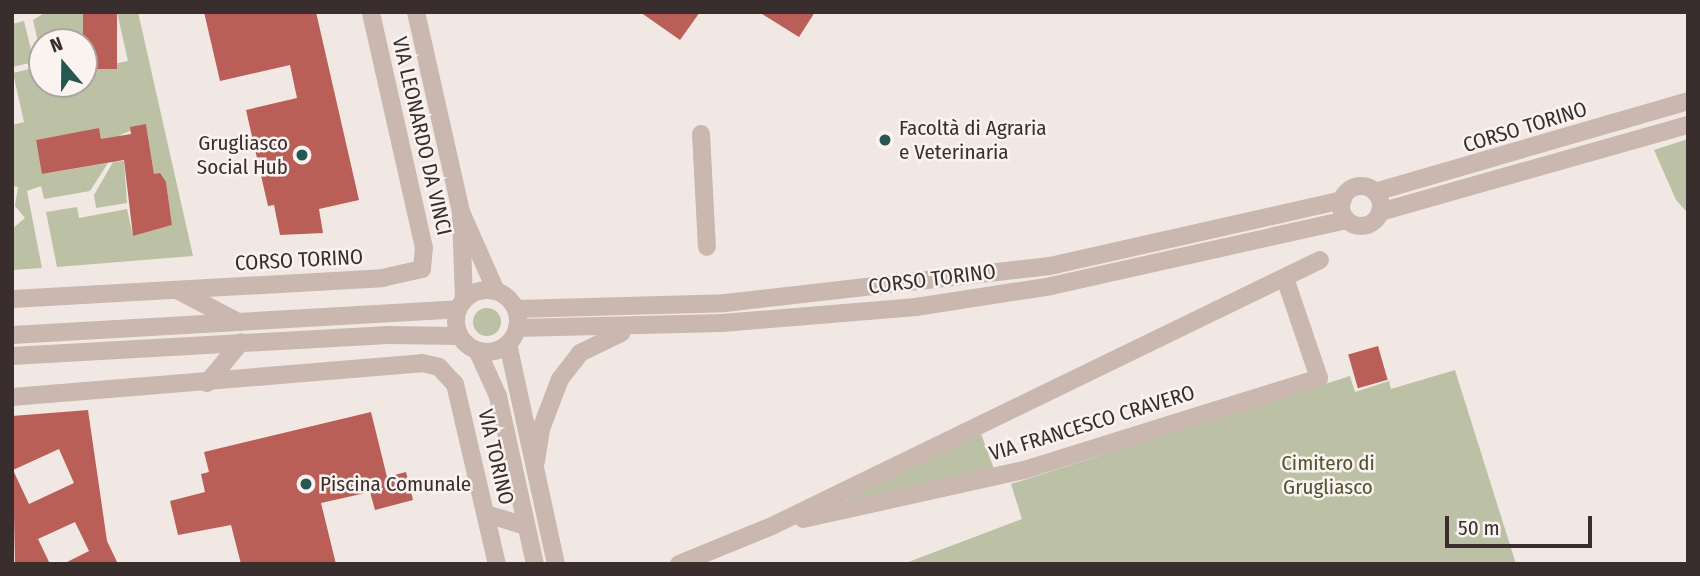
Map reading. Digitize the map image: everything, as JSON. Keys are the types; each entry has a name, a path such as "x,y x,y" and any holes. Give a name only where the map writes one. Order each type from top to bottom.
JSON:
{"street":[{"name":"VIA LEONARDO DA VINCI","path":"371,12 424,247 422,269"},
{"name":"VIA LEONARDO DA VINCI","path":"416,12 461,212 496,291"},
{"name":"CORSO TORINO","path":"516,309 725,303 1010,272 1343,200 1354,187 1375,192 1688,101"},
{"name":"CORSO TORINO","path":"478,352 513,336 916,307 1051,286 1346,220 1368,225 1380,212 1688,125"},
{"path":"701,134 707,247"},
{"path":"1375,192 1380,212"},
{"path":"1343,200 1346,220"},
{"name":"VIA LEONARDO DA VINCI","path":"461,212 461,304"},
{"name":"VIA FRANCESCO CRAVERO","path":"680,564 772,526 1320,260"},
{"name":"CORSO TORINO","path":"12,299 394,277 422,269"},
{"name":"VIA FRANCESCO CRAVERO","path":"772,526 1024,470 1319,378 1285,278"},
{"path":"177,290 238,322"},
{"path":"12,335 238,322 461,304 479,291 496,291 516,309 513,336 534,471 556,564"},
{"path":"459,336 461,304"},
{"path":"534,471 541,429 560,379 580,353 603,337 655,326"},
{"path":"12,356 241,342 459,336 478,352 498,396 534,564"},
{"path":"12,397 207,383 241,342"},
{"name":"VIA TORINO","path":"207,383 422,363 439,367 455,384 497,564"},
{"path":"486,514 526,526"}],"green space":[{"path":"46,12 83,12 86,28 35,28 33,20"},
{"path":"117,12 138,12 193,256 57,267 46,212 77,207 79,218 127,209 133,236 172,225 166,182 154,174 146,124 102,143 99,129 36,140 43,174 108,163 90,191 44,199 41,186 27,191 42,268 12,270 12,229 25,218 15,206 18,187 12,186 12,125 24,122 13,73 28,69 28,98 98,98 98,67 128,61"},
{"path":"24,21 28,37 28,63 12,67 12,24"},
{"path":"1688,139 1688,213 1676,200 1654,150"},
{"path":"124,161 127,203 96,208 94,195 113,162"},
{"path":"487,308 497,312 501,322 497,332 487,336 477,332 473,322 477,312"},
{"name":"Cimitero di Grugliasco","path":"1455,370 1516,564 903,564 1022,519 1011,484 1350,376 1355,392 1389,381 1391,389"},
{"path":"980,431 994,469 848,501 847,498"}],"building":[{"path":"83,12 117,12 117,69 98,69 98,28 83,28"},
{"name":"Grugliasco Social Hub","path":"204,12 316,12 359,200 319,209 323,233 280,235 274,205 268,206 246,110 297,98 290,65 220,81"},
{"path":"640,12 700,12 680,40"},
{"path":"759,12 815,12 799,37"},
{"path":"146,124 154,174 160,173 166,182 172,225 133,236 124,160 42,174 36,140 99,128 101,139 131,134 130,127"},
{"path":"1378,346 1388,380 1358,388 1348,355"},
{"path":"88,410 107,541 118,564 63,564 89,551 75,522 38,539 50,564 15,564 13,470 12,416","holes":["59,449 74,483 29,504 13,470"]},
{"name":"Piscina Comunale","path":"371,412 387,477 406,472 413,500 375,510 370,492 321,503 336,564 241,564 231,525 178,535 170,501 205,492 201,474 209,472 204,452"}],"place":[{"name":"Facoltà di Agraria e Veterinaria","path":"885,140"},
{"name":"Grugliasco Social Hub","path":"302,155"},
{"name":"Piscina Comunale","path":"306,484"}]}
